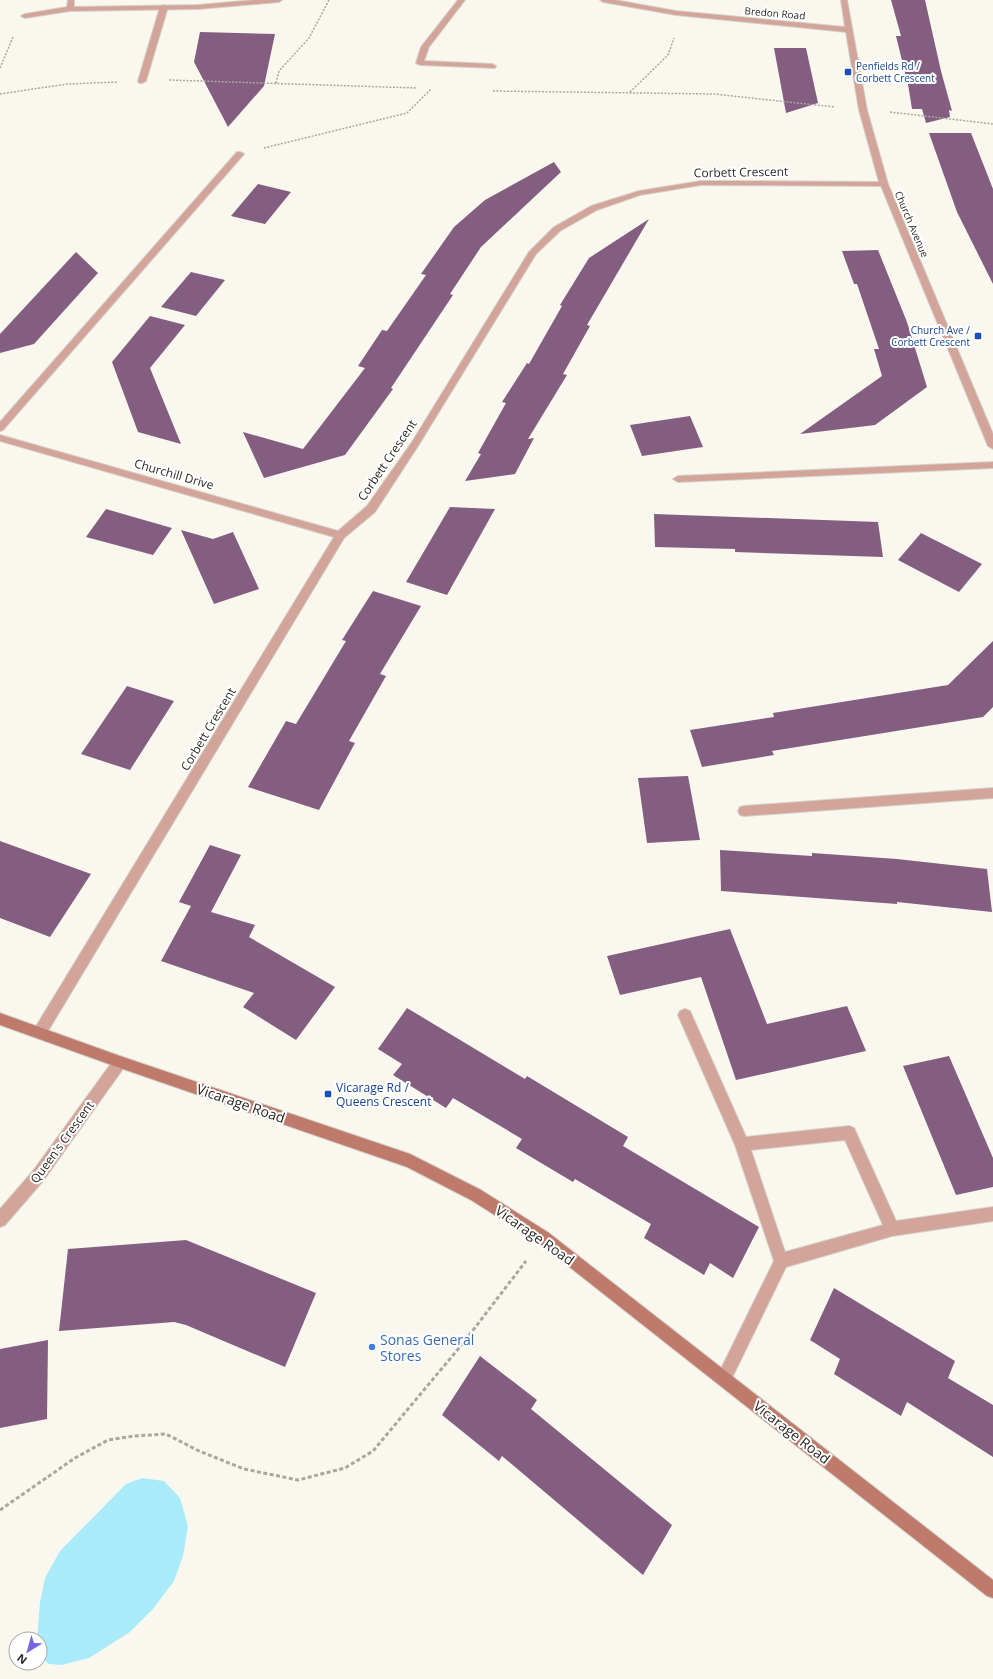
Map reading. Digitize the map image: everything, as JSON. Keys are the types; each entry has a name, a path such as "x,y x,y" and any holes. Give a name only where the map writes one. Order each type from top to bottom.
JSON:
{"street":[{"path":"70,0 70,9"},
{"path":"25,16 70,9 213,6 279,0"},
{"path":"462,0 425,47 420,63 492,66"},
{"name":"Bredon Road","path":"602,0 676,13 850,30"},
{"name":"Church Avenue","path":"844,0 863,110 884,184 989,431 993,446"},
{"path":"142,81 164,7"},
{"path":"0,428 240,154"},
{"name":"Corbett Crescent","path":"40,1032 340,535 371,509 415,444 533,252 557,229 594,208 639,193 701,183 884,184"},
{"name":"Churchill Drive","path":"0,438 340,535"},
{"path":"678,479 993,465"},
{"path":"744,811 993,794"},
{"path":"685,1016 742,1144 781,1261 724,1379"},
{"name":"Vicarage Road","path":"0,1019 40,1032 120,1062 410,1161 476,1195 544,1238 993,1590"},
{"name":"Queen's Crescent","path":"0,1220 38,1176 120,1062"},
{"path":"742,1144 849,1133 892,1229"},
{"path":"781,1261 892,1229 993,1214"}],"path":[{"path":"276,83 279,71 309,38 329,0"},
{"path":"630,92 668,55 674,40 676,13"},
{"path":"0,68 14,34 25,16"},
{"path":"240,154 408,113 431,89"},
{"path":"889,112 993,124"},
{"path":"0,1510 75,1458 108,1440 134,1436 166,1434 199,1452 244,1469 298,1480 345,1468 373,1451 464,1342 544,1238"}],"water":[{"path":"142,1478 164,1481 180,1498 188,1526 183,1556 174,1581 153,1609 130,1632 89,1658 62,1665 49,1664 48,1631 38,1631 40,1602 45,1578 60,1551 126,1484"}],"building":[{"path":"891,0 925,0 941,71 952,111 949,110 950,117 926,123 922,109 912,109 908,84 913,78 907,81 896,36 901,36"},
{"path":"200,32 275,34 264,86 228,127 194,62"},
{"path":"774,48 806,48 818,103 786,113"},
{"path":"929,133 971,133 993,189 993,284 957,212"},
{"path":"554,162 561,172 481,247 450,294 453,295 391,388 393,389 345,455 264,478 243,432 303,449 365,368 358,366 382,330 387,331 426,275 421,274 454,227 485,200"},
{"path":"258,184 291,192 265,224 231,216"},
{"path":"649,219 587,325 590,326 563,374 567,375 528,439 534,438 515,474 465,481 481,454 478,453 506,403 502,402 527,363 529,364 562,306 560,305 589,258"},
{"path":"878,250 907,322 927,387 875,425 800,434 882,376 874,349 879,349 857,284 854,284 842,251"},
{"path":"76,252 98,273 34,344 0,353 0,334"},
{"path":"191,272 225,280 196,316 161,307"},
{"path":"150,316 185,325 150,368 181,444 138,432 112,362"},
{"path":"690,416 703,447 642,456 630,425"},
{"path":"450,507 495,509 447,595 406,582"},
{"path":"106,509 172,528 153,555 86,537"},
{"path":"654,514 878,522 883,557 735,552 735,549 655,547"},
{"path":"181,530 213,539 233,532 259,589 214,604"},
{"path":"921,533 982,564 959,592 898,560"},
{"path":"373,591 421,606 380,674 386,676 349,741 355,743 319,810 248,787 286,721 296,724 346,641 342,640"},
{"path":"993,641 993,707 983,717 772,751 774,755 702,767 690,730 774,717 773,713 948,685"},
{"path":"127,686 174,701 130,770 81,754"},
{"path":"688,776 700,840 647,843 638,778"},
{"path":"0,841 91,874 50,937 0,918"},
{"path":"210,845 241,855 211,912 255,925 249,937 335,987 296,1040 243,1007 254,993 161,961 191,906 179,902"},
{"path":"720,850 812,856 812,853 897,859 987,869 992,912 897,902 897,904 721,891"},
{"path":"730,929 767,1024 847,1006 866,1051 736,1080 701,977 620,995 607,956"},
{"path":"407,1008 525,1079 527,1076 628,1137 623,1146 759,1227 733,1278 710,1263 704,1275 644,1238 651,1224 575,1179 573,1182 516,1148 522,1139 453,1098 446,1108 393,1075 402,1064 378,1049"},
{"path":"949,1056 993,1158 993,1187 956,1195 903,1066"},
{"path":"186,1240 316,1293 285,1367 186,1325 174,1322 59,1331 68,1249"},
{"path":"834,1288 955,1361 948,1378 993,1405 993,1457 907,1402 901,1416 834,1374 840,1359 810,1340"},
{"path":"48,1340 47,1419 0,1428 0,1349"},
{"path":"480,1356 537,1400 531,1409 672,1525 643,1575 502,1456 499,1461 442,1415"}],"place":[{"name":"Penfields Rd / Corbett Crescent","path":"848,72"},
{"name":"Church Ave / Corbett Crescent","path":"978,336"},
{"name":"Vicarage Rd / Queens Crescent","path":"328,1094"},
{"name":"Sonas General Stores","path":"372,1347"}]}
